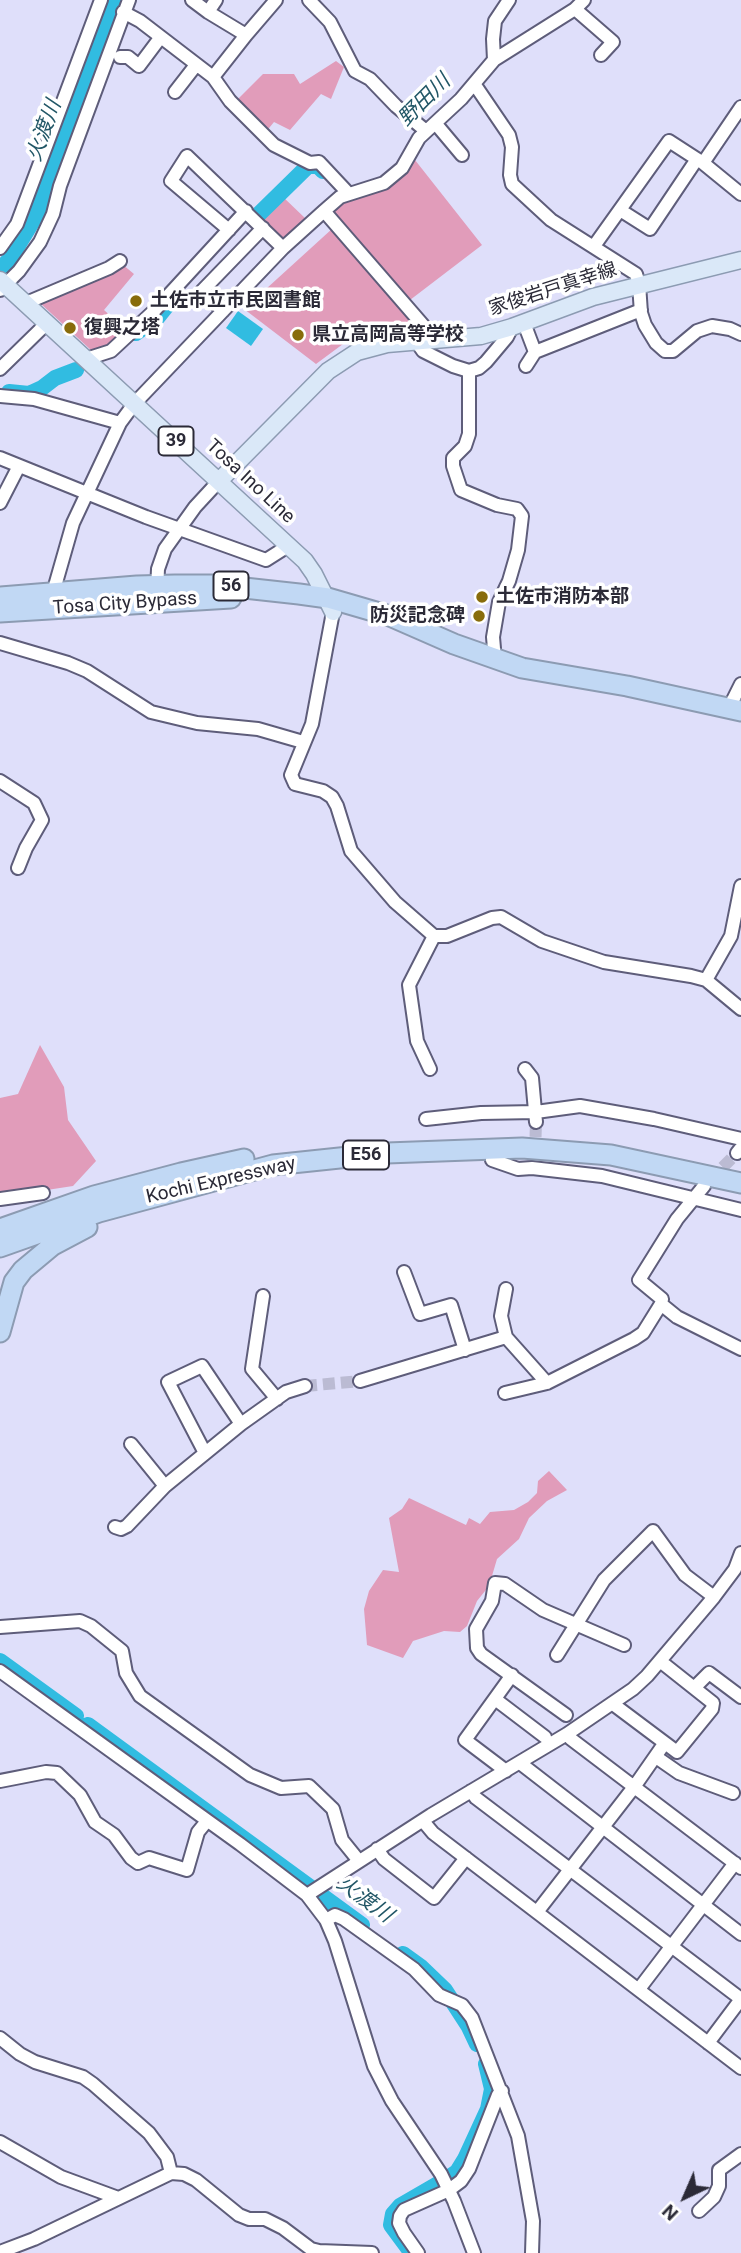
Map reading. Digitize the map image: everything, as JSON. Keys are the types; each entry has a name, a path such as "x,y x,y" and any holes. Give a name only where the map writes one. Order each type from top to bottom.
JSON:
{"highway":[{"name":"Tosa City Bypass","path":"0,597 53,593 157,593 331,605 454,644 495,660"},
{"name":"Tosa City Bypass","path":"0,612 157,593"},
{"name":"56","path":"495,660 522,668 735,710"},
{"name":"Kochi Expressway","path":"1,1233 94,1196 181,1172 270,1154 387,1141 523,1136 602,1142 713,1162 740,1157"},
{"name":"Kochi Expressway","path":"1,1233 99,1212 273,1165 387,1153 522,1147 611,1155 710,1174 741,1183"},
{"path":"0,1332 14,1282 32,1260 53,1245 77,1231 128,1211 273,1165"}],"main road":[{"name":"家俊岩戸真幸線","path":"219,481 328,370 357,352 387,344 481,336 593,297 740,262"},
{"name":"Tosa Ino Line","path":"2,284 26,303 304,561 331,605"}],"street":[{"path":"0,248 17,224 101,0"},
{"path":"2,284 40,242 53,214 60,186 129,0"},
{"path":"192,0 246,35"},
{"path":"208,12 216,0"},
{"path":"213,78 276,0"},
{"path":"309,0 330,22 355,72 370,79 396,106 431,127 462,155"},
{"path":"494,60 495,21 509,0"},
{"path":"53,593 73,523 120,423 134,404 283,248 340,197 384,183 402,169 431,127 475,85 494,60 580,4 613,42 601,55"},
{"path":"123,12 140,21 213,78 230,101 274,145 310,163 319,162 349,194"},
{"path":"120,57 128,57 139,66 160,38"},
{"path":"176,92 196,65"},
{"path":"475,85 509,135 512,147 512,184 551,220 636,274 645,325 656,343 665,351 673,351 697,331 712,327 730,329 741,334"},
{"path":"620,210 650,229 741,107"},
{"path":"594,246 669,141 700,161 741,194"},
{"path":"229,230 171,181 187,156 283,248"},
{"path":"193,283 229,230 246,211"},
{"path":"324,211 435,339"},
{"path":"86,359 111,351 154,311 262,228"},
{"path":"26,303 120,261"},
{"path":"193,283 223,311"},
{"path":"526,366 535,352 641,310"},
{"path":"0,369 47,323"},
{"path":"416,341 423,351 469,371 486,362 518,325 535,352"},
{"path":"469,371 469,434 464,446 453,457 453,466 461,490 497,505 517,509 522,516 523,526 509,581 499,602 493,637 495,660"},
{"path":"0,396 34,399 120,423"},
{"path":"0,458 146,517 266,561 288,546"},
{"path":"0,503 19,466"},
{"path":"157,593 158,569 165,549 195,506 219,481"},
{"path":"331,605 312,724 291,775 295,784 323,791 332,797 351,851 379,886 434,936 447,936 501,917 512,921 542,941 604,961 706,980 741,1009"},
{"path":"0,643 68,663 151,712 197,723 258,729 303,743"},
{"path":"735,710 741,684"},
{"path":"0,781 34,803 42,820 18,868"},
{"path":"706,980 731,936 741,886"},
{"path":"430,1069 417,1041 409,985 434,936"},
{"path":"525,1069 532,1078 536,1117"},
{"path":"426,1119 481,1113 536,1117 580,1106 654,1119 741,1139"},
{"path":"492,1160 518,1169 533,1162 741,1210"},
{"path":"505,1393 547,1383 642,1333 662,1299 639,1280 677,1219 704,1186"},
{"path":"0,1199 43,1193"},
{"path":"404,1272 421,1314 451,1305 465,1350"},
{"path":"506,1290 501,1316 506,1337 547,1383"},
{"path":"262,1296 253,1368 277,1399"},
{"path":"661,1304 685,1321 741,1349"},
{"path":"360,1381 506,1337"},
{"path":"205,1452 168,1382 202,1366 241,1424"},
{"path":"115,1527 121,1529 127,1526 165,1486 241,1424 286,1392 305,1385"},
{"path":"131,1444 165,1486"},
{"path":"557,1655 604,1580 653,1531 685,1575 715,1597"},
{"path":"312,1892 613,1704 640,1682 715,1597 735,1569 741,1553"},
{"path":"566,1715 481,1654 475,1638 476,1629 492,1601 495,1583 505,1584 543,1610 624,1645"},
{"path":"0,1627 80,1621 91,1626 122,1651 126,1673 140,1696 250,1775 281,1788 309,1786 333,1809 342,1840 359,1861"},
{"path":"613,1704 677,1752 712,1709 713,1703 660,1661"},
{"path":"0,1671 300,1888 312,1892 335,1941 374,2066 392,2101 449,2190 474,2253"},
{"path":"694,1688 709,1673 741,1697"},
{"path":"506,1771 465,1740 512,1675"},
{"path":"495,1699 545,1737"},
{"path":"568,1734 738,1866 703,1905 639,1989"},
{"path":"537,1912 664,1744"},
{"path":"656,1757 678,1773 733,1793"},
{"path":"520,1763 741,1934"},
{"path":"0,1781 46,1772 57,1773 80,1795 95,1822 114,1835 138,1863 149,1858 187,1870 198,1832 207,1821"},
{"path":"471,1791 476,1798 741,1999 708,2043"},
{"path":"423,1821 433,1833 741,2068"},
{"path":"377,1849 384,1859 435,1898 466,1858"},
{"path":"326,1920 335,1915 344,1919 414,1969 472,2018 518,2136 533,2221 533,2253"},
{"path":"0,2038 35,2062 83,2077 93,2084 149,2133 167,2157 171,2173"},
{"path":"418,2253 399,2223 400,2216 404,2210 449,2190 461,2181 469,2169 498,2095 502,2091"},
{"path":"0,2142 61,2177 118,2198"},
{"path":"699,2211 714,2197 719,2186 719,2170 741,2154"},
{"path":"0,2252 34,2239 171,2173 196,2180 239,2215 249,2219 265,2219 283,2228 311,2249 372,2253"}],"shaded area":[{"path":"336,61 344,67 331,99 321,94 290,130 274,122 265,133 236,101 263,74 294,74 300,84"},
{"path":"415,160 482,245 410,300 330,212 348,200 392,185"},
{"path":"282,196 306,219 287,239 281,240 259,218"},
{"path":"333,228 419,326 417,330 366,336 343,344 316,364 244,309"},
{"path":"122,264 134,274 104,310 127,331 109,344 92,351 40,303"},
{"path":"40,1045 64,1087 68,1120 96,1161 73,1186 0,1194 0,1098 18,1094"},
{"path":"549,1471 567,1490 547,1501 529,1518 519,1539 497,1559 489,1586 477,1601 467,1626 460,1632 444,1631 413,1641 403,1658 367,1645 364,1609 369,1591 383,1570 399,1572 389,1518 402,1509 409,1498 466,1525 469,1518 480,1524 490,1512 514,1510 528,1502 537,1493 538,1481"}],"water":[{"path":"238,311 263,329 251,346 226,328"}],"waterway":[{"name":"火渡川","path":"0,269 9,260 37,214 77,99 116,0"},
{"name":"野田川","path":"257,216 308,166 318,166 323,171"},
{"name":"野田川","path":"136,333 157,318 173,298"},
{"name":"野田川","path":"9,392 29,394 55,378 76,370"},
{"name":"火渡川","path":"0,1661 76,1716"},
{"name":"火渡川","path":"88,1725 362,1925"},
{"name":"火渡川","path":"403,1954 445,1990 477,2044"},
{"name":"火渡川","path":"451,2176 465,2159 488,2109 492,2089 486,2064"},
{"name":"火渡川","path":"408,2248 391,2225 393,2214 400,2206 438,2184"}],"tunnel":[{"path":"535,1155 536,1122"},
{"path":"710,1180 737,1153"},
{"path":"305,1386 360,1381"}],"place":[{"name":"土佐市立市民図書館","path":"136,301"},
{"name":"復興之塔","path":"70,328"},
{"name":"県立高岡高等学校","path":"298,335"},
{"name":"土佐市消防本部","path":"482,597"},
{"name":"防災記念碑","path":"479,616"}]}
